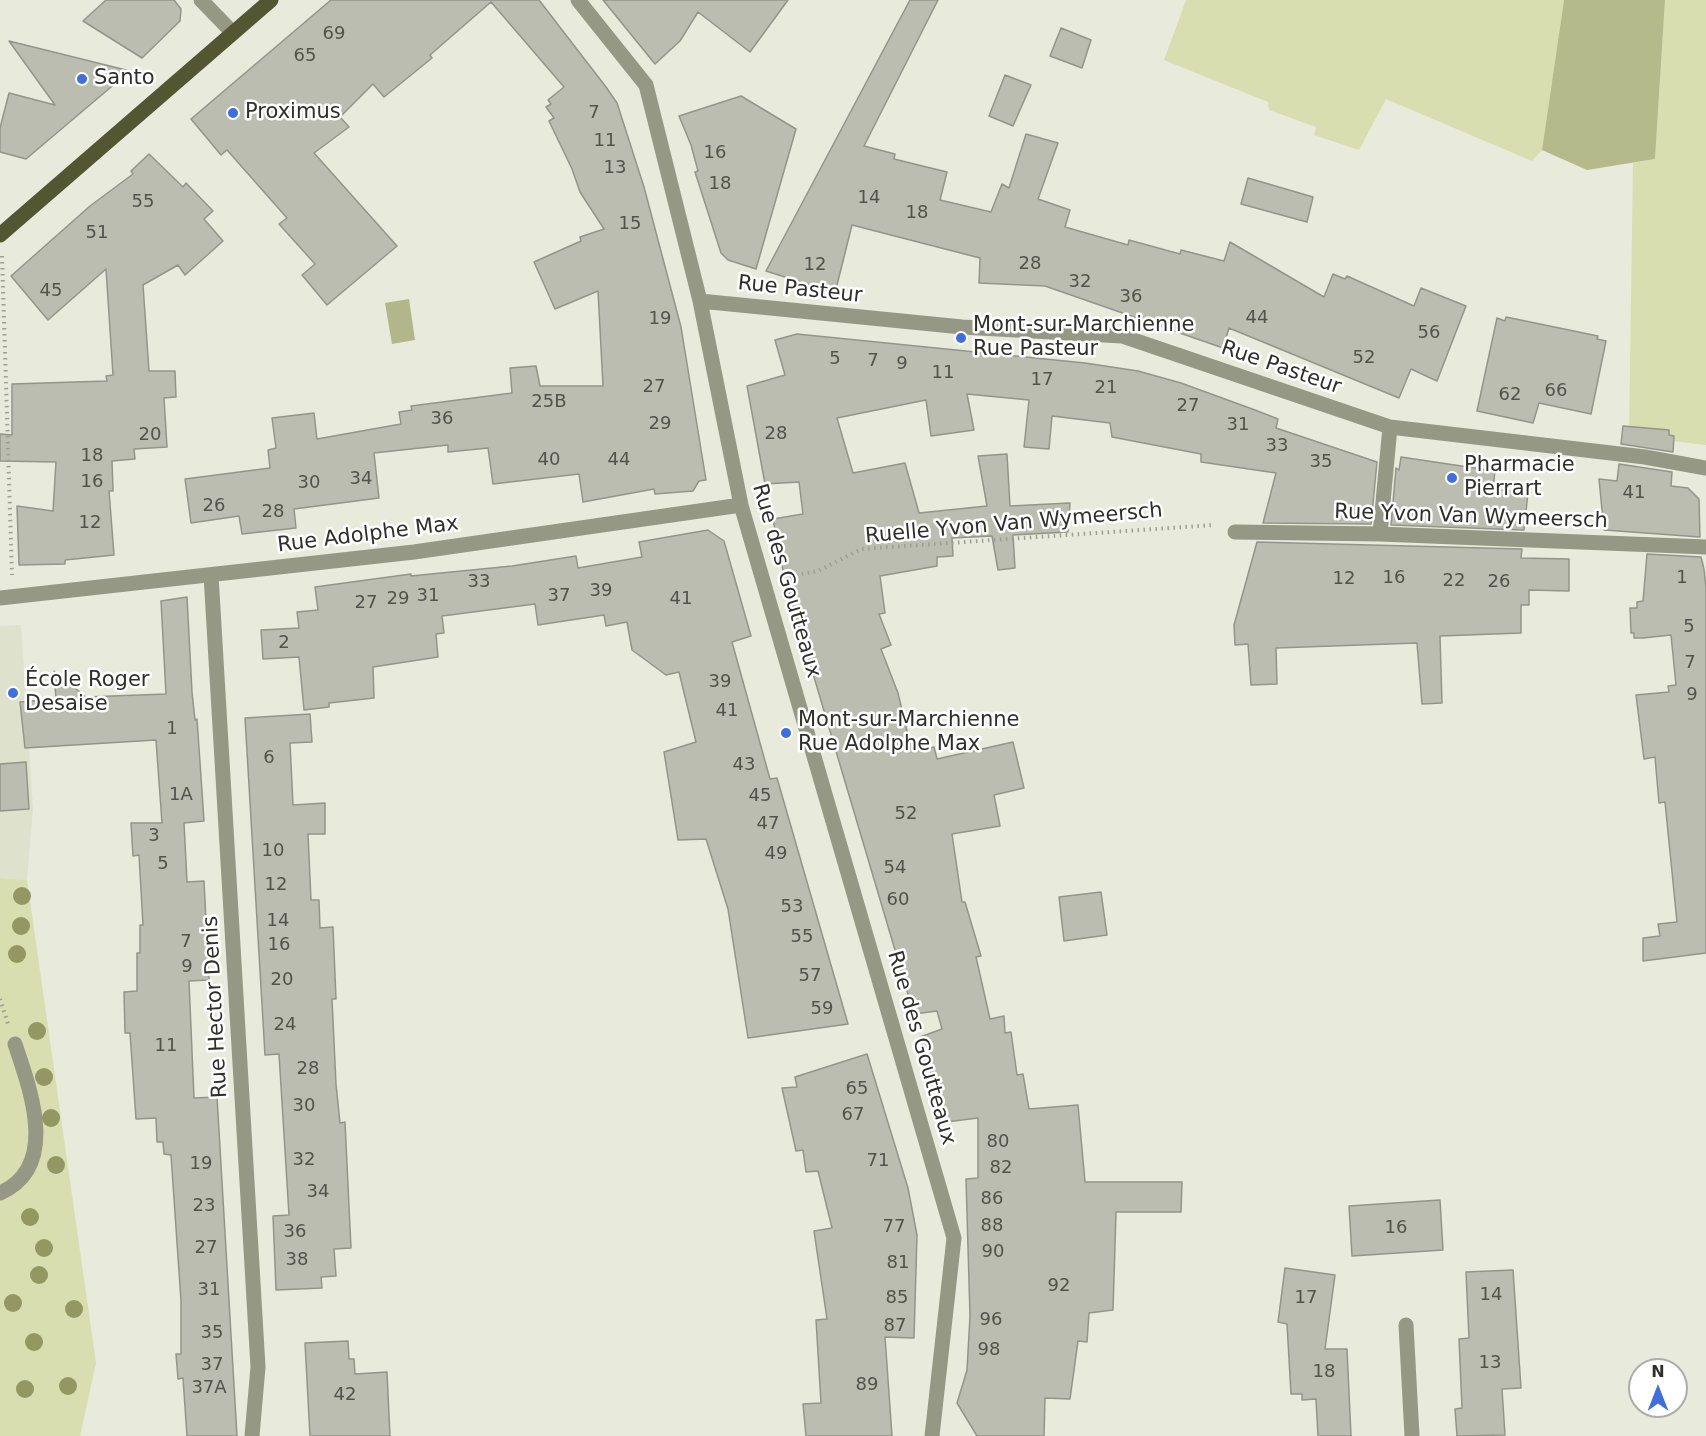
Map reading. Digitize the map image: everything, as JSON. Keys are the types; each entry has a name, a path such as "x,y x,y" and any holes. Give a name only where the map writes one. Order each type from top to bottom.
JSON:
{"main road":[{"path":"1,234 271,0"}],"street":[{"path":"201,0 233,33"},
{"name":"Rue des Goutteaux","path":"578,0 646,84 700,301 741,505 954,1238 934,1434"},
{"name":"Rue Pasteur","path":"700,301 962,327 1122,336 1390,427 1645,457 1706,468"},
{"path":"1380,534 1390,427"},
{"name":"Rue Adolphe Max","path":"7,597 414,552 741,505"},
{"name":"Rue Yvon Van Wymeersch","path":"1235,532 1380,534 1706,547"},
{"name":"Rue Hector Denis","path":"211,575 258,1367 252,1436"},
{"path":"0,1193 10,1189 25,1171 35,1148 37,1122 15,1044"},
{"path":"1406,1325 1412,1436"}],"path":[{"path":"1,234 7,597"},
{"name":"Ruelle Yvon Van Wymeersch","path":"763,580 818,572 861,549 1026,539 1209,523 1235,532"}],"shaded area":[{"path":"1186,0 1564,0 1542,150 1532,161 1386,99 1359,150 1314,135 1316,127 1269,110 1268,102 1164,60"},
{"path":"1564,0 1665,0 1655,159 1587,170 1542,150"},
{"path":"1665,0 1706,0 1706,445 1629,436 1633,163 1655,159"},
{"path":"409,299 415,340 392,344 385,303"},
{"name":"École Roger Desaise","path":"21,625 33,809 27,880 0,878 0,626"},
{"path":"0,878 27,880 96,1363 80,1436 0,1436"}],"building":[{"path":"106,0 174,0 181,9 180,21 142,58 83,21"},
{"path":"331,0 539,0 606,87 617,103 644,187 681,327 706,480 699,481 693,491 655,494 654,489 583,502 579,474 493,484 488,448 448,452 448,445 374,453 379,498 294,509 296,528 242,534 239,516 191,523 185,479 270,468 268,450 276,448 272,418 314,413 317,439 401,424 399,412 412,410 411,406 512,393 510,368 536,366 540,386 603,386 598,291 555,309 534,262 581,241 580,237 604,229 580,192 572,169 549,121 554,118 546,107 551,104 548,100 564,87 491,2 430,55 432,58 384,97 373,84 340,117 349,127 314,153 397,246 327,305 302,275 315,264 279,224 287,218 227,150 221,155 191,119"},
{"path":"603,0 788,0 750,52 698,12 680,41 655,64"},
{"path":"910,0 938,0 864,146 895,154 894,159 947,172 940,200 991,212 1002,184 1009,188 1026,134 1058,143 1038,199 1070,210 1065,227 1128,245 1129,240 1180,254 1181,250 1224,261 1230,242 1324,297 1333,274 1345,279 1347,276 1414,306 1421,288 1466,306 1437,381 1411,369 1399,398 1229,328 1223,348 1045,286 979,283 980,258 852,225 835,293 766,271"},
{"path":"1061,28 1091,40 1082,68 1050,56"},
{"path":"9,41 130,71 26,159 0,152 0,128 9,93 55,105"},
{"path":"1005,75 1031,85 1013,126 989,116"},
{"path":"741,96 796,129 756,269 728,260 721,253 695,172 698,171 691,145 679,116"},
{"path":"149,154 183,187 186,183 213,211 204,219 223,241 185,275 178,265 143,285 149,371 175,371 176,397 164,398 167,447 134,449 135,459 112,461 113,491 109,491 114,555 65,560 65,564 19,565 17,506 53,511 56,462 0,461 0,434 12,435 12,384 107,381 106,376 113,375 106,269 48,320 11,276 90,206 133,174 131,171"},
{"path":"1248,178 1313,197 1307,222 1241,204"},
{"path":"1506,317 1598,336 1597,339 1606,341 1591,414 1539,403 1533,423 1477,411 1497,318 1505,321"},
{"path":"797,334 1085,363 1138,371 1181,383 1255,410 1278,419 1276,428 1377,462 1371,524 1263,523 1276,473 1201,462 1201,454 1112,437 1110,423 1052,416 1049,449 1024,447 1029,400 967,394 974,430 931,436 926,400 837,418 853,473 905,463 919,513 987,506 978,456 1007,454 1010,506 1070,503 1068,532 1013,535 1015,568 998,570 992,536 952,538 953,556 937,557 937,566 880,576 885,613 879,614 891,645 881,649 898,693 912,752 934,747 937,759 1013,742 1024,788 994,795 1000,826 952,834 962,902 965,902 981,956 976,957 990,1019 1004,1016 1005,1033 1011,1032 1017,1075 1023,1074 1029,1109 1078,1105 1085,1182 1182,1182 1181,1212 1116,1212 1113,1310 1089,1313 1087,1342 1078,1341 1070,1399 1045,1398 1044,1436 977,1436 957,1403 967,1370 970,1316 966,1179 978,1178 978,1118 946,1122 920,1037 942,1029 937,1011 914,1014 784,576 773,519 803,514 799,482 765,484 747,386 785,375 775,340"},
{"path":"1623,426 1669,430 1669,435 1674,436 1673,452 1621,444"},
{"path":"1401,457 1495,471 1493,489 1528,493 1524,530 1391,525 1396,468 1399,470"},
{"path":"1619,464 1672,472 1671,486 1688,488 1699,499 1700,537 1604,530 1599,479 1617,481"},
{"path":"708,530 724,541 751,636 732,642 770,779 777,778 848,1024 748,1038 728,909 706,839 678,840 664,752 696,742 679,672 666,675 632,650 627,622 606,626 604,615 538,625 535,604 442,616 444,633 436,634 438,657 373,667 374,698 329,703 329,707 304,710 299,657 263,659 261,630 299,628 297,612 318,610 315,587 411,574 411,576 512,566 576,556 578,568 642,557 639,542"},
{"path":"1257,542 1522,549 1521,558 1569,559 1569,591 1529,590 1529,605 1521,605 1521,633 1440,636 1442,703 1422,704 1417,643 1276,648 1277,684 1251,685 1248,644 1235,645 1234,625"},
{"path":"1647,554 1701,557 1704,569 1706,588 1706,953 1643,961 1643,938 1660,936 1658,924 1677,922 1665,802 1659,803 1655,757 1644,759 1636,695 1669,692 1668,686 1676,685 1671,635 1634,638 1634,633 1631,633 1630,608 1637,608 1637,602 1643,601"},
{"path":"187,597 192,692 195,720 197,719 204,821 184,823 187,882 204,881 209,980 189,981 194,1098 217,1097 237,1436 187,1436 183,1378 178,1379 176,1354 181,1354 181,1301 171,1155 164,1154 163,1142 157,1142 156,1118 136,1119 130,1033 125,1033 124,992 137,991 137,953 140,953 140,925 143,925 139,855 133,856 131,823 162,823 156,740 25,748 20,702 56,699 54,671 86,697 166,694 161,601"},
{"path":"310,714 312,742 290,743 293,805 325,803 325,834 308,834 311,900 319,900 320,928 333,927 336,999 332,999 336,1084 340,1123 345,1122 351,1248 334,1249 336,1276 321,1277 322,1288 276,1290 273,1216 289,1215 279,1054 265,1055 245,718"},
{"path":"26,762 29,809 0,811 0,764"},
{"path":"1101,892 1107,935 1064,941 1059,897"},
{"path":"867,1054 908,1188 917,1235 914,1338 885,1337 892,1436 806,1436 803,1404 821,1403 816,1320 827,1319 814,1231 832,1228 818,1171 806,1172 803,1150 796,1151 782,1088 797,1087 795,1077"},
{"path":"1440,1200 1443,1250 1352,1256 1349,1206"},
{"path":"1285,1268 1335,1275 1325,1349 1347,1349 1351,1436 1318,1436 1316,1399 1302,1400 1302,1394 1291,1394 1287,1324 1278,1322"},
{"path":"1513,1270 1521,1388 1502,1389 1505,1435 1457,1436 1455,1409 1462,1408 1459,1339 1469,1338 1466,1272"},
{"path":"348,1341 349,1359 354,1359 355,1374 387,1372 390,1436 310,1436 305,1343"}],"place":[{"name":"Santo","path":"82,79"},
{"name":"Proximus","path":"233,113"},
{"name":"Mont-sur-Marchienne Rue Pasteur","path":"961,338"},
{"name":"Pharmacie Pierrart","path":"1452,478"},
{"name":"École Roger Desaise","path":"13,693"},
{"name":"Mont-sur-Marchienne Rue Adolphe Max","path":"786,733"}]}
